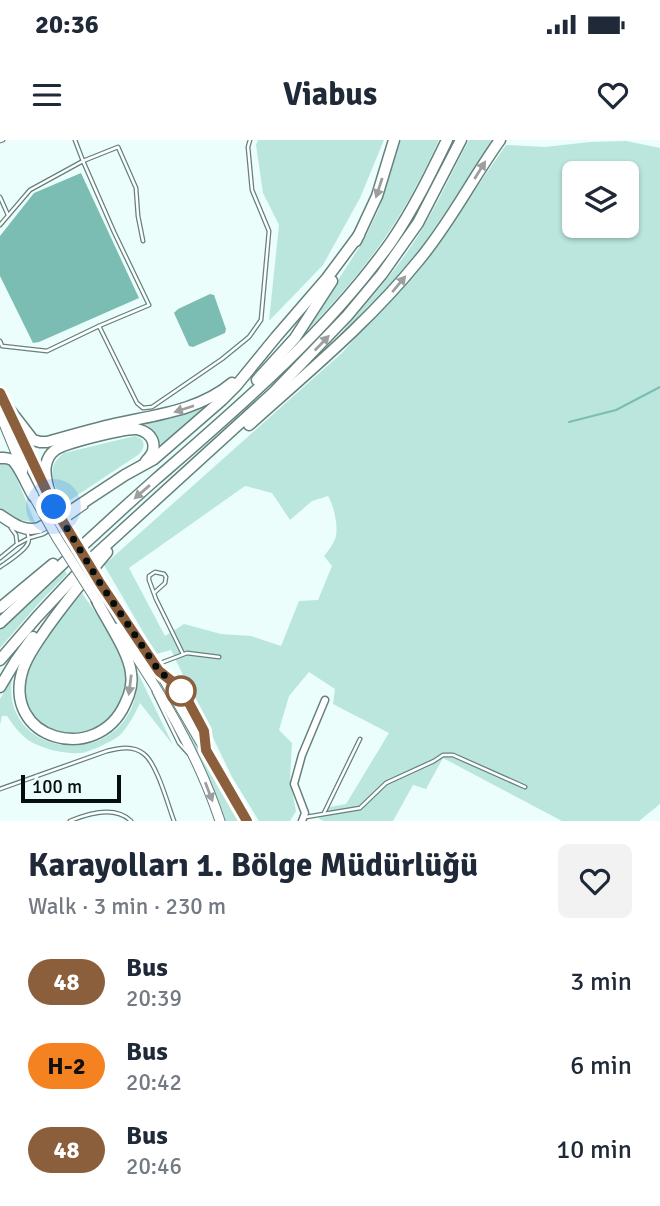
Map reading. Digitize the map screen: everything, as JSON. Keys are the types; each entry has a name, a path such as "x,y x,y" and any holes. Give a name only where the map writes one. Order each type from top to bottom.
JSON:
{"highway":[{"path":"193,448 212,422 286,349 341,267 377,195 394,140"},
{"path":"0,623 92,536 246,401 300,348 359,284 402,225 447,140"},
{"path":"0,660 106,545 274,392 347,316 408,239 461,140"},
{"path":"183,474 205,463 318,364 379,306 421,258 500,140"},
{"path":"0,517 27,534 72,510 154,459 241,380 327,278 359,235"},
{"path":"3,409 33,440 47,442 196,405 225,388 259,357"},
{"path":"54,507 45,468 52,453 61,446 122,430 139,430 147,433 154,447 141,466"},
{"path":"0,458 7,458 15,464 34,497"},
{"path":"0,608 83,539 92,536"},
{"path":"97,601 128,658 131,688 123,709 112,724 92,736 70,740 51,736 35,727 24,713 19,695 25,664 67,599 118,536"},
{"path":"0,687 36,633 67,599"}],"main road":[{"path":"0,393 3,409 34,497 97,601 151,678 186,739 220,821"},
{"path":"3,409 54,507 100,583 157,668 247,821"}],"street":[{"path":"302,819 305,814 294,784 302,754 324,700"}],"lane":[{"path":"0,341 2,346 47,351 149,305 75,140"},
{"path":"99,326 137,403 143,408 152,407 163,400 249,337 261,320 269,231 252,190 248,147 250,140"},
{"path":"0,225 30,190 83,161 118,147 136,188 143,241"},
{"path":"0,197 8,215"},
{"path":"0,517 16,535 16,545"},
{"path":"0,558 27,534"},
{"path":"0,567 28,545 27,534"},
{"path":"154,593 165,583 164,574 155,572 149,576 149,580 154,593 183,654"},
{"path":"157,668 165,660 187,653 219,657"},
{"path":"324,813 360,739"},
{"path":"0,789 120,747 134,749 145,754 149,760 174,821"},
{"path":"302,819 360,808 386,783 443,755 453,755 525,787"},
{"path":"70,821 105,811 124,815 131,821"}],"shaded area":[{"path":"258,140 384,140 360,198 323,265 269,321 279,225 263,193 256,145"},
{"path":"401,140 439,140 410,198 389,232 341,294 301,337 364,240 379,209"},
{"path":"469,140 494,140 417,254 387,289 330,346 418,236"},
{"path":"626,141 660,148 660,804 639,821 562,821 443,758 426,789 413,785 393,821 324,821 319,819 324,808 346,804 389,733 333,704 335,689 309,672 289,696 279,730 292,743 290,780 296,811 290,821 259,821 232,777 171,650 156,654 104,565 343,352 454,220 506,145 545,147","holes":["245,486 272,493 290,520 312,501 328,496 334,510 336,536 324,556 332,566 318,600 299,601 281,646 251,636 221,634 184,624 165,636 129,568"]},
{"path":"81,173 139,298 33,343 0,276 0,236 34,193"},
{"path":"210,294 214,295 225,333 193,347 189,346 174,313"},
{"path":"209,404 161,446 157,434 146,424 177,417"},
{"path":"135,436 144,444 138,455 64,504 52,471 64,453"},
{"path":"0,464 10,465 35,522 20,520 0,508"},
{"path":"64,569 67,574 0,648 0,629"},
{"path":"82,593 115,643 129,679 115,713 100,727 81,733 62,733 45,727 31,714 25,696 28,672 44,640"},
{"path":"135,667 173,745 140,703 120,735 81,753 53,750 28,740 7,716 2,716 0,725 0,699 12,679 13,706 25,726 43,740 66,745 89,743 111,733 128,715 137,688"},
{"path":"182,716 242,821 225,821 180,717"}],"waterway":[{"path":"569,422 616,410 660,387"}],"bus line":[{"name":"48","path":"0,393 54,507 100,583 159,671 174,683 189,703 204,731 206,750 247,821"}],"route":[{"path":"54,507 100,583 159,671 181,691"}]}
